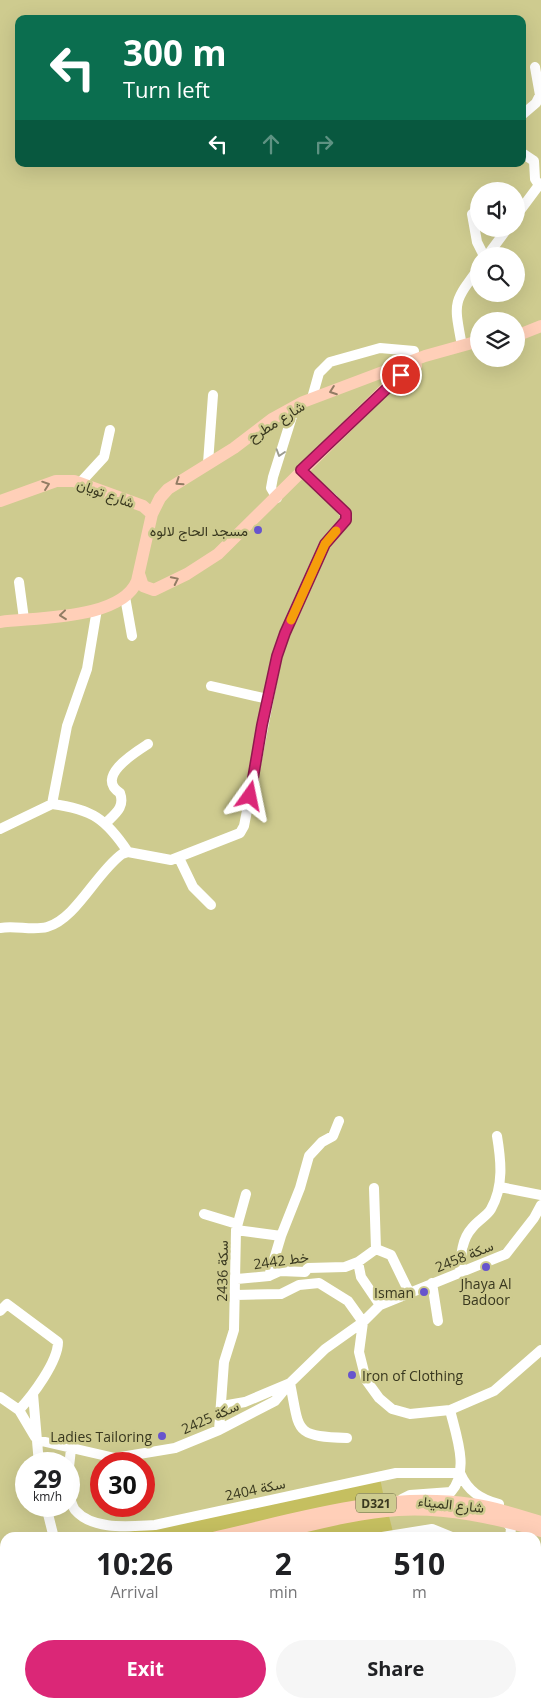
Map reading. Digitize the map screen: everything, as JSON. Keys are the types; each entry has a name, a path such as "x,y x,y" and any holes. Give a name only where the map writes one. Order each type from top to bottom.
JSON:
{"main road":[{"path":"525,326 541,320"},
{"path":"525,332 541,326"},
{"name":"شارع مطرح","path":"125,597 135,586 152,514 164,493 295,407 312,398 366,379 420,353 470,344"},
{"path":"139,574 141,583 150,590 187,574 227,547 277,498 301,470 401,375 417,366 470,351"},
{"path":"366,379 374,383 378,396"},
{"name":"شارع تويان","path":"0,501 56,481 74,481 143,506 152,514"},
{"path":"0,622 98,609 125,597"},
{"name":"شارع الميناء","path":"240,1532 363,1505 398,1500 473,1504 541,1522"},
{"name":"شارع الميناء","path":"283,1532 365,1514 398,1510 458,1512 506,1521 541,1531"}],"street":[{"path":"526,112 540,95 535,67"},
{"path":"525,204 540,184 535,179 534,161 526,156"},
{"path":"493,247 501,237"},
{"path":"462,346 455,310 457,301 470,282"},
{"path":"312,398 319,373 330,362 380,348 420,353"},
{"path":"208,464 213,395"},
{"path":"277,498 271,488 273,477 295,407"},
{"path":"80,483 104,457 110,430"},
{"path":"0,829 52,804 78,808 106,823 128,852 162,860 179,858 240,833 244,826 277,656 285,633 325,544 347,517 333,499 301,470"},
{"path":"19,582 24,619"},
{"path":"125,597 132,636"},
{"path":"52,804 67,726 87,669 98,609"},
{"path":"211,686 268,699"},
{"path":"106,823 121,808 122,804 120,793 113,788 111,777 128,757 148,744"},
{"path":"0,928 46,928 57,923 70,914 93,883 117,858 128,852"},
{"path":"179,858 193,887 211,905"},
{"path":"269,1276 300,1188 303,1169 309,1156 322,1142 333,1136 339,1121"},
{"path":"460,1273 461,1250 470,1229 491,1210 500,1187 501,1161 497,1136"},
{"path":"500,1187 541,1195"},
{"path":"374,1188 376,1249"},
{"path":"204,1214 237,1227 246,1194"},
{"name":"سكة 2458","path":"363,1322 380,1305 506,1254 534,1218 541,1205"},
{"name":"سكة 2436","path":"219,1430 224,1362 234,1330 237,1227 282,1236"},
{"path":"376,1249 358,1262 361,1277 380,1305"},
{"path":"376,1249 391,1255 409,1292"},
{"name":"2442 خط","path":"236,1279 269,1276 280,1271 305,1272 308,1268 345,1267 358,1262"},
{"path":"236,1295 282,1294 300,1285 319,1283 348,1300 363,1322 359,1352 366,1380 379,1398 392,1409 410,1414 450,1410 494,1391 541,1350"},
{"name":"سكة 2458","path":"432,1284 438,1321"},
{"path":"0,1311 8,1304 58,1342 56,1353 33,1394 19,1410"},
{"name":"سكة 2425","path":"37,1440 115,1458 175,1448 219,1430 275,1401 290,1383 325,1349 363,1322"},
{"path":"222,1406 245,1402 290,1383 299,1426 312,1436 347,1438"},
{"path":"33,1394 38,1452"},
{"path":"0,1397 19,1410 37,1440"},
{"path":"398,1500 410,1495 451,1492 458,1485 460,1452 450,1410"},
{"name":"سكة 2404","path":"80,1513 92,1521 122,1526 154,1525 396,1473 460,1473"},
{"path":"460,1473 464,1482 475,1494 520,1510 541,1522"},
{"path":"48,1517 52,1532"},
{"path":"47,1532 48,1520"},
{"path":"506,1521 511,1528 511,1532"},
{"path":"410,1532 432,1528 441,1532"}],"shaded area":[{"path":"380,1478 384,1498 224,1532 129,1532"},
{"path":"388,1512 393,1532 297,1532"}],"slow traffic":[{"path":"291,620 325,544 336,531"}],"place":[{"name":"مسجد الحاج لالوه","path":"258,530"},
{"name":"Jhaya Al Badoor","path":"486,1267"},
{"name":"Isman","path":"424,1292"},
{"name":"Iron of Clothing","path":"352,1375"},
{"name":"Ladies Tailoring","path":"162,1436"}],"route":[{"path":"250,796 262,725 277,656 285,633 325,544 347,517 346,513 333,499 301,470 401,375"}]}
